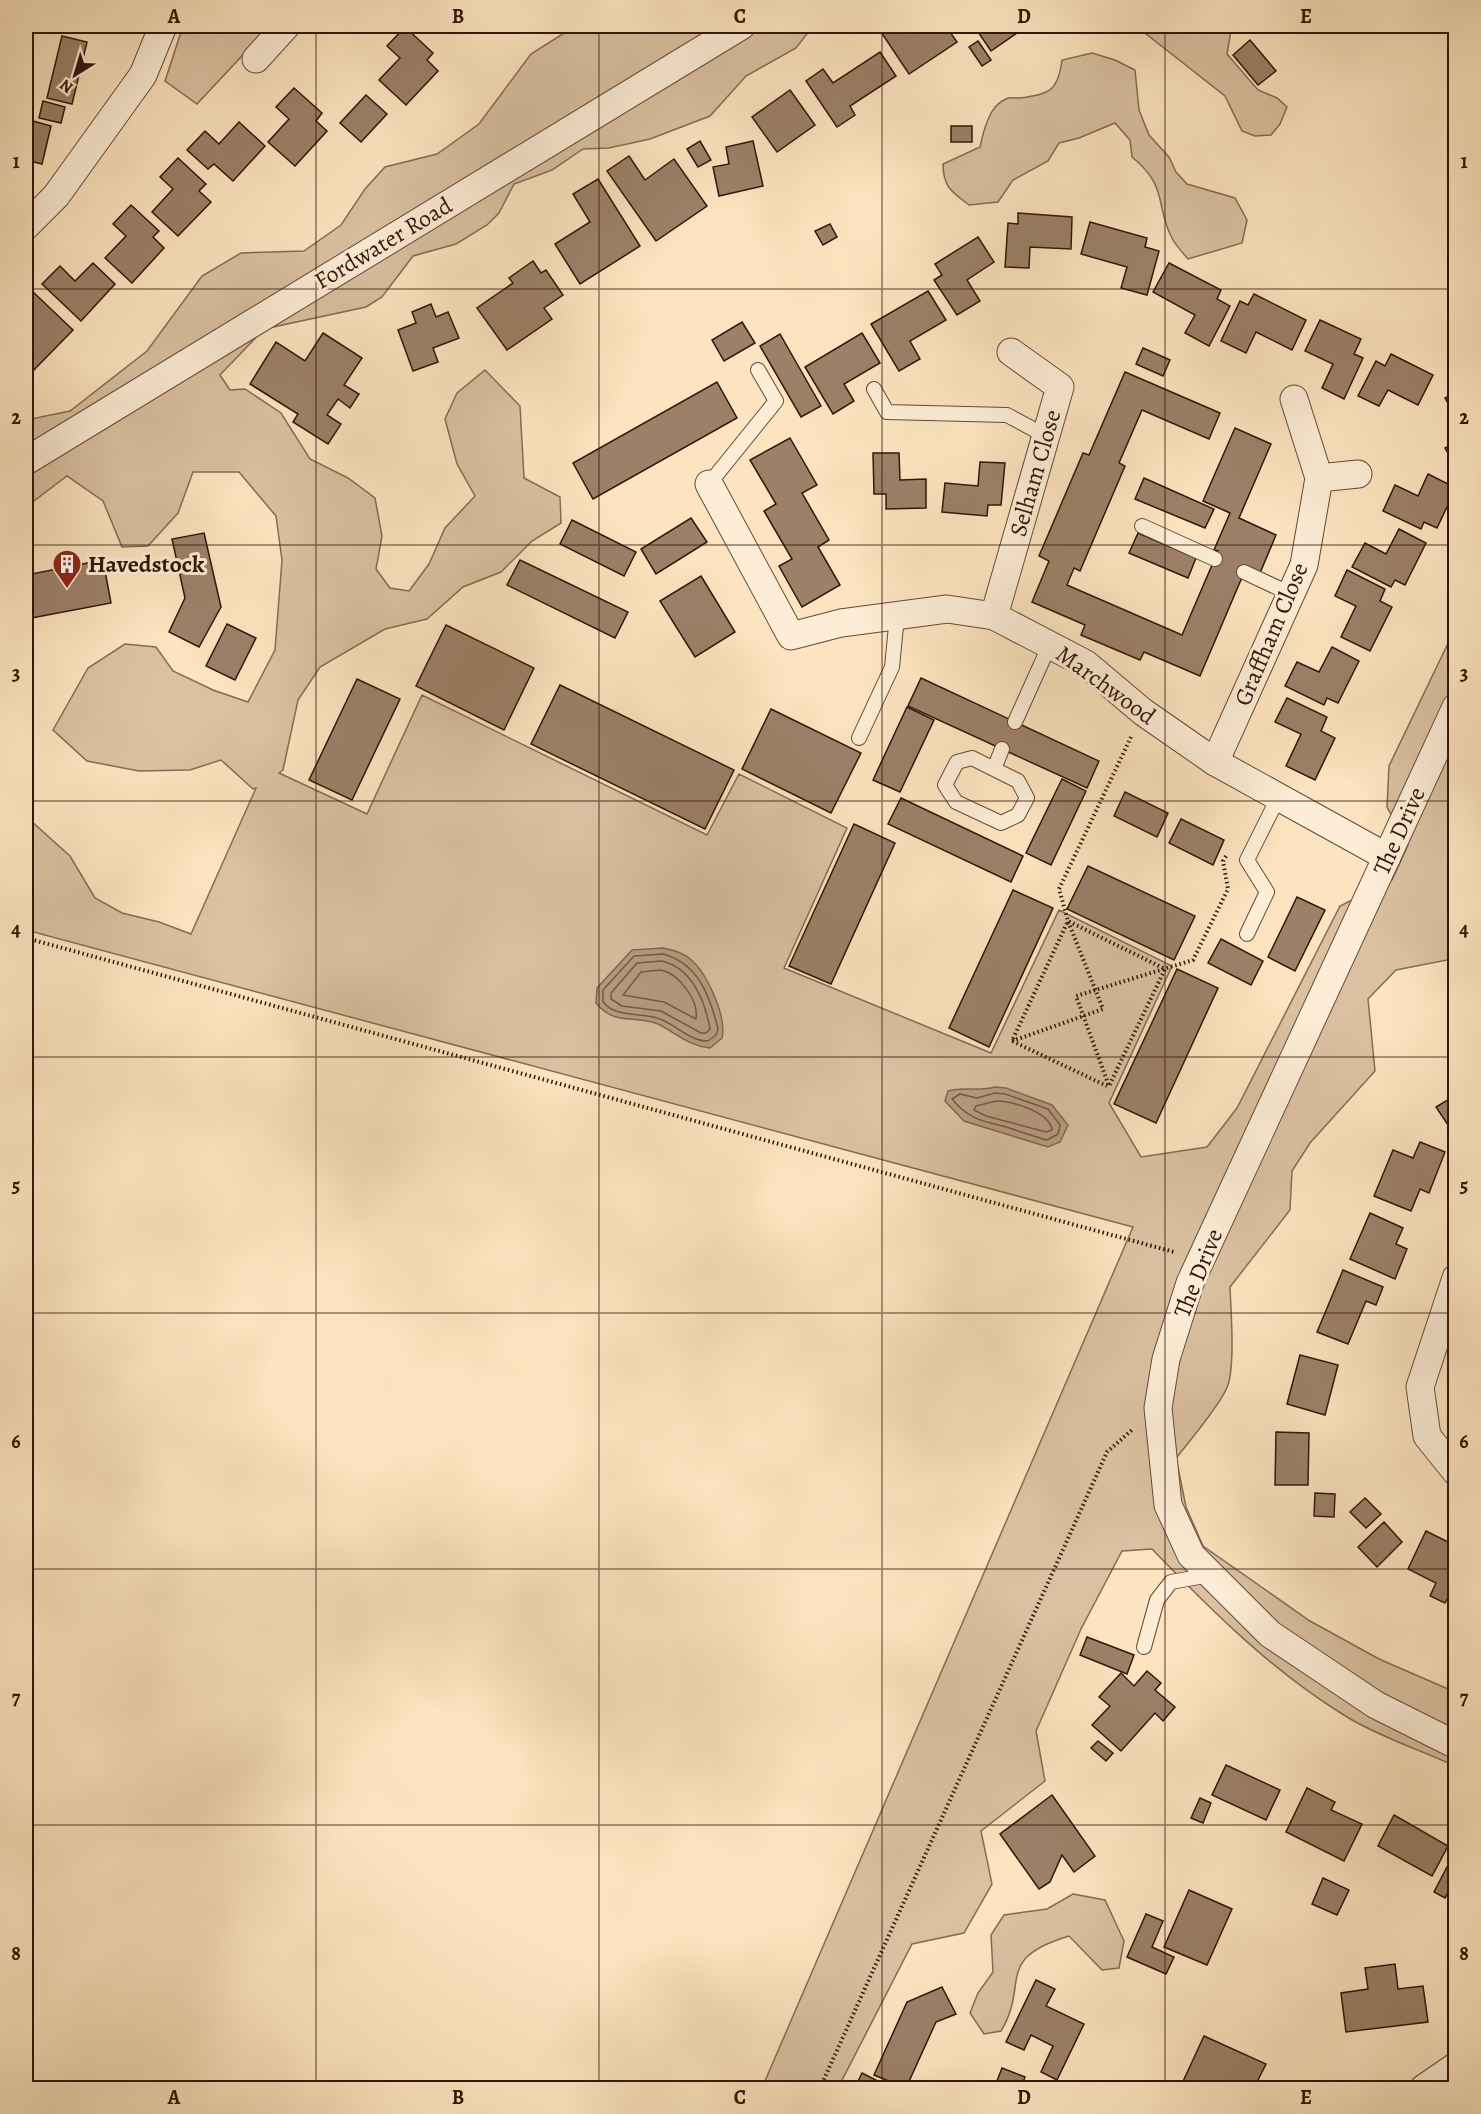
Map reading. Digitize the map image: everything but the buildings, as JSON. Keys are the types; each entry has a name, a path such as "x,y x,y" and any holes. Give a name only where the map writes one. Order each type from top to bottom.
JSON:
{"street":[{"path":"256,59 286,26"},
{"name":"Fordwater Road","path":"26,461 741,26"},
{"path":"26,226 56,196 143,75 154,28"},
{"name":"Selham Close","path":"994,616 1060,387 1011,352"},
{"name":"Graffham Close","path":"1215,762 1304,565 1319,478 1294,399"},
{"path":"1319,478 1358,474"},
{"name":"Marchwood","path":"709,484 791,636 841,623 947,609 994,616 1086,664 1143,712 1215,762 1387,857"},
{"name":"The Drive","path":"1455,707 1190,1283 1166,1359 1158,1408 1168,1505 1191,1555 1270,1634 1376,1705 1455,1745"},
{"path":"1455,1278 1420,1387 1427,1436 1455,1472"},
{"path":"1424,2088 1455,2066"}],"lane":[{"path":"709,484 776,401 758,370"},
{"path":"874,388 887,412 1007,415 1046,436"},
{"path":"1142,526 1215,558"},
{"path":"1244,572 1291,594"},
{"path":"859,738 892,667 897,616"},
{"path":"1015,722 1050,644"},
{"path":"994,768 1002,749"},
{"path":"972,758 994,768 1018,781 1027,798 1018,815 1001,824 956,802 945,785 957,762 972,758"},
{"path":"1247,934 1267,892 1247,860 1278,798"},
{"path":"1144,1647 1157,1600 1171,1582 1210,1575"}],"path":[{"path":"1012,1041 1103,1009 1068,921 1059,889 1143,712"},
{"path":"1108,1086 1076,996 1193,960 1228,889 1223,861 1228,850"},
{"path":"1068,921 1165,969"},
{"path":"1012,1041 1068,921"},
{"path":"26,938 1201,1260"},
{"path":"1108,1086 1165,969"},
{"path":"1012,1041 1108,1086"},
{"path":"820,2088 1107,1452 1158,1408"}],"shaded area":[{"path":"183,26 270,26 197,104 165,81"},
{"path":"584,26 813,26 796,48 746,76 710,116 650,139 609,148 583,149 552,170 514,184 499,213 487,225 456,244 413,256 382,297 366,307 264,329 220,375 230,390 245,389 281,413 310,459 348,478 375,498 382,536 376,569 390,588 409,591 429,564 445,528 475,496 457,464 445,419 457,393 485,370 520,406 524,478 560,497 561,523 532,541 501,572 463,587 427,619 385,629 320,667 298,700 283,770 279,773 367,814 422,695 707,835 739,774 847,828 784,968 991,1053 1059,910 1172,966 1109,1103 1141,1157 1207,1147 1237,1108 1340,906 1392,880 1408,845 1387,807 1389,766 1453,633 1455,634 1455,968 1447,960 1396,970 1368,999 1375,1071 1310,1143 1292,1171 1290,1210 1230,1287 1232,1350 1228,1385 1212,1412 1176,1458 1186,1507 1203,1546 1310,1621 1379,1659 1455,1692 1455,1766 1373,1731 1320,1699 1244,1639 1152,1549 1122,1551 1081,1629 1036,1731 1045,1781 981,1831 992,1884 964,1933 912,1944 838,2088 762,2088 1133,1227 26,930 26,825 31,821 70,856 95,898 122,913 159,922 191,934 256,788 253,789 221,760 190,770 139,771 87,761 53,730 88,668 125,644 156,647 173,671 213,690 248,702 275,650 282,560 276,516 239,472 193,472 178,513 148,546 122,547 103,501 67,476 26,507 26,420 70,411 147,351 202,276 241,253 304,251 341,225 365,189 385,167 437,154 479,124 531,54 572,28"},
{"path":"1136,26 1224,26 1231,30 1227,54 1258,90 1277,98 1287,107 1280,124 1271,135 1255,136 1242,131 1225,96"},
{"path":"1092,53 1115,60 1135,70 1139,110 1149,135 1169,157 1176,172 1187,184 1235,198 1247,220 1242,243 1188,259 1167,228 1160,197 1152,178 1132,157 1130,140 1115,123 1079,138 1059,143 1048,161 1013,180 998,202 969,205 950,188 943,172 943,164 980,147 991,113 1000,102 1009,98 1039,95 1051,89 1058,78 1062,60"},
{"path":"1073,1894 1105,1900 1124,1941 1119,1968 1102,1970 1069,1936 1045,1945 1030,1954 1022,1964 1017,1974 1009,2014 1001,2031 984,2034 970,2013 978,1993 993,1972 991,1935 1004,1915 1047,1909"}],"water":[{"path":"663,948 680,953 696,964 714,995 723,1029 722,1038 710,1048 689,1042 649,1021 618,1018 603,1010 596,1003 597,988 632,950"},
{"path":"1006,1088 1052,1105 1068,1125 1060,1142 1048,1147 964,1121 945,1101 948,1091"}],"place":[{"name":"Havedstock","path":"67,590"}]}
